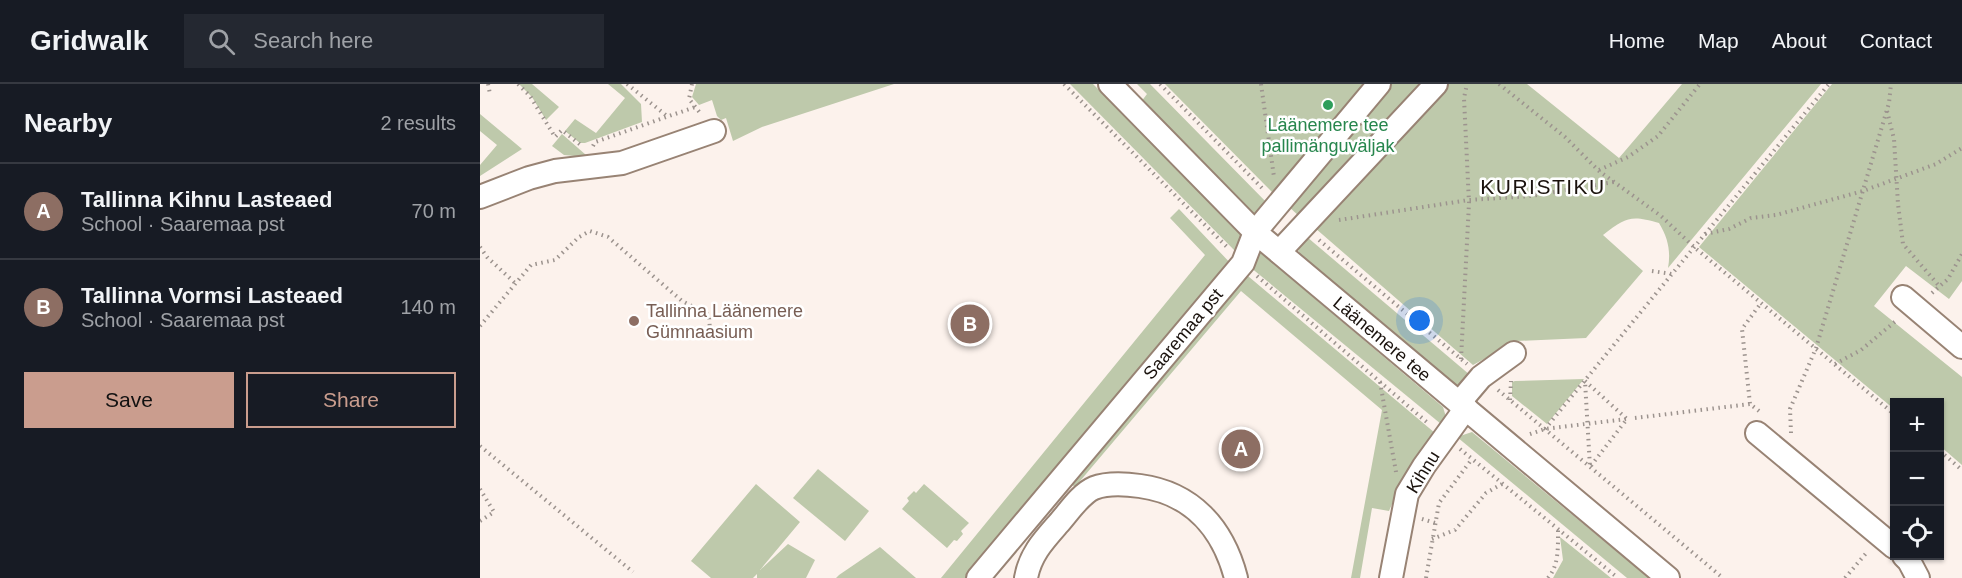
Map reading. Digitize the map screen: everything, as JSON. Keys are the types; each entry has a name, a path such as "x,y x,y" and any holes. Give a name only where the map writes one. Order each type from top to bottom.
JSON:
{"street":[{"name":"Läänemere tee","path":"1110,84 1255,232 1668,578"},
{"name":"Saaremaa pst","path":"978,578 1243,263 1255,232 1379,84"},
{"path":"1279,252 1436,84"},
{"path":"480,197 529,177 555,171 622,164 714,131"},
{"path":"1903,297 1962,346"},
{"name":"Kihnu","path":"1391,578 1407,494 1445,437 1481,376 1514,353"},
{"path":"1757,433 1888,541"},
{"path":"1059,480 1081,499"},
{"path":"1026,578 1028,564 1036,549 1081,499 1093,489 1131,484 1155,488 1176,495 1199,510 1214,528 1226,548 1236,578"},
{"path":"1908,560 1918,578"}],"path":[{"path":"488,84 490,94"},
{"path":"518,84 530,96 555,137 562,130 581,146 592,149 595,142 695,107"},
{"path":"627,84 668,117"},
{"path":"1064,84 1243,263 1445,437 1618,578"},
{"path":"1160,84 1278,204"},
{"path":"1261,84 1278,204"},
{"path":"1461,359 1469,200 1464,98 1467,84"},
{"path":"1498,84 1565,138 1599,171 1661,216 1694,247 1890,411"},
{"path":"1599,171 1628,157 1658,135 1700,84"},
{"path":"1545,429 1829,84"},
{"path":"1791,460 1790,409 1815,348 1887,110 1891,84"},
{"path":"1887,110 1894,139 1903,244 1940,287"},
{"path":"1705,234 1729,229 1751,218 1776,215 1863,191 1936,164 1962,148"},
{"path":"1336,221 1469,200 1531,196 1614,182"},
{"path":"1303,226 1723,578"},
{"path":"480,326 531,265 555,260 579,237 590,231 608,237 682,301 709,315 710,331"},
{"path":"480,247 487,257 515,282"},
{"path":"1652,271 1672,274"},
{"path":"1757,433 1766,418 1750,404 1742,330 1761,303"},
{"path":"1585,381 1628,419"},
{"path":"1585,381 1590,467"},
{"path":"1380,382 1396,474 1407,494"},
{"path":"1635,418 1750,404"},
{"path":"1545,429 1628,419"},
{"path":"1590,467 1628,419"},
{"path":"480,446 633,572"},
{"path":"1941,452 1962,470"},
{"path":"1426,578 1439,503 1472,459"},
{"path":"1432,539 1455,530 1486,493 1502,484"},
{"path":"480,489 494,512 480,521"},
{"path":"1548,578 1553,572 1557,557 1558,529"},
{"path":"1845,578 1888,541"}],"green space":[{"path":"519,84 532,84 559,107 546,120 532,97"},
{"path":"608,84 621,84 641,104 642,122 580,143 565,131 575,119 596,133 625,98"},
{"path":"696,84 894,84 762,127 733,141 726,118 721,120 717,116 712,100 699,105 692,97"},
{"path":"1070,84 1093,84 1244,236 1240,256"},
{"path":"1137,84 1150,84 1270,206 1258,220 1141,102 1147,94"},
{"path":"1165,84 1372,84 1277,197"},
{"path":"1390,84 1424,84 1300,217 1287,205"},
{"path":"1449,84 1527,84 1619,158 1682,84 1821,84 1668,268 1668,245 1659,223 1629,219 1603,235 1643,271 1586,338 1517,341 1473,365 1315,228"},
{"path":"1832,84 1962,84 1962,281 1949,299 1906,266 1874,306 1962,377 1962,465 1944,449 1944,398 1890,398 1890,406 1699,247"},
{"path":"480,114 522,149 480,176 480,165 497,145 480,131"},
{"path":"562,134 586,155 585,157 564,155 552,146"},
{"path":"1179,209 1234,267 971,578 941,578 1205,255 1170,218"},
{"path":"1307,237 1470,375 1462,384 1452,386 1302,258 1298,250"},
{"path":"1254,247 1443,407 1446,417 1441,424 1250,267"},
{"path":"1242,271 1435,433 1405,474 1389,511 1372,508 1360,578 1351,578 1382,410 1241,291 1075,487 1066,480"},
{"path":"1584,379 1547,424 1512,396 1512,382 1515,381"},
{"path":"1472,432 1649,578 1627,578 1457,437"},
{"path":"818,469 869,511 845,541 793,498"},
{"path":"756,484 800,522 760,570 788,544 815,560 806,578 757,578 757,574 753,578 711,578 691,561"},
{"path":"924,484 969,523 961,531 963,534 957,541 954,540 947,548 902,509 909,501 907,498 914,491 916,493"},
{"path":"1560,537 1611,578 1553,578 1563,560"},
{"path":"880,547 916,578 836,578 839,575"}],"place":[{"name":"Läänemere tee pallimänguväljak","path":"1328,105"},
{"name":"Tallinna Läänemere Gümnaasium","path":"634,321"},
{"name":"Tallinna Vormsi Lasteaed","path":"970,324"},
{"name":"Tallinna Kihnu Lasteaed","path":"1241,449"}],"district":[{"name":"KURISTIKU","path":"1543,187"}]}
